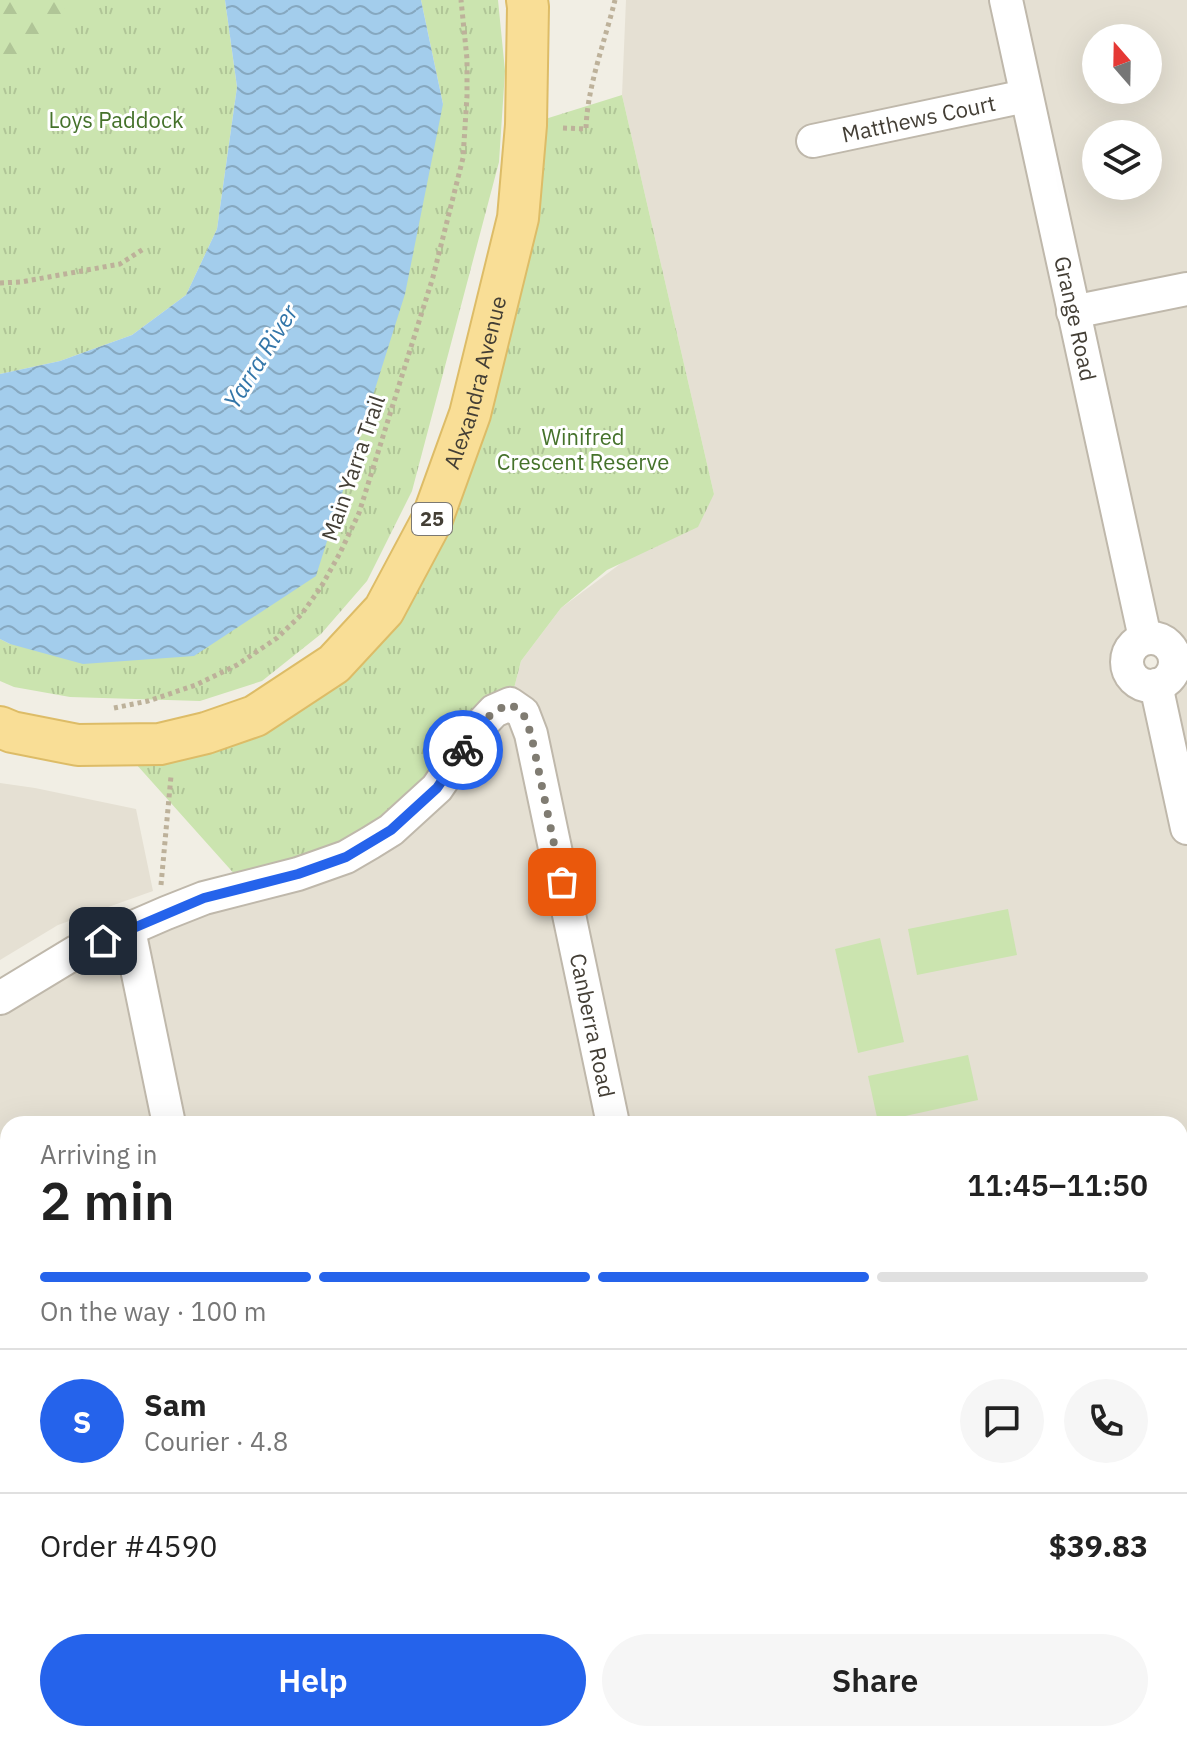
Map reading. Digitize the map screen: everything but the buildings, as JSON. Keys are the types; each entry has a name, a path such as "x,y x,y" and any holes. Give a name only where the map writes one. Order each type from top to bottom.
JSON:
{"main road":[{"name":"Alexandra Avenue","path":"0,727 78,745 160,744 206,733 255,716 334,664 384,610 431,522 470,414 518,218 526,125 527,0"}],"street":[{"name":"Grange Road","path":"1006,0 1145,638"},
{"name":"Matthews Court","path":"813,141 1026,96"},
{"path":"1073,312 1187,289"},
{"path":"1145,638 1167,644 1181,656 1169,678 1156,685 1141,684 1128,668 1127,660 1132,646 1145,638"},
{"path":"1156,685 1187,828"},
{"name":"Canberra Road","path":"166,913 204,898 310,870 346,857 381,837 437,788 478,728 494,711 510,704 523,713 531,734 612,1116"},
{"path":"0,998 76,952 166,913"},
{"path":"129,930 167,1116"}],"path":[{"name":"Main Yarra Trail","path":"101,711 148,701 196,685 237,665 277,638 301,615 340,553 359,513 433,277 463,158 467,59 461,0"},
{"path":"563,128 586,129 591,92 615,0"},
{"path":"0,283 120,264 145,248"},
{"path":"166,913 160,879 172,771"}],"shaded area":[{"path":"626,0 1187,0 1187,1116 0,1116 0,998 246,887 510,704 521,661 561,608 714,494 622,95","holes":["1153,638 1167,644 1172,650 1175,665 1169,678 1142,684 1135,680 1128,668 1128,653 1132,646"]},
{"path":"0,783 136,809 153,891 58,925 0,960"}],"green space":[{"name":"Loys Paddock","path":"0,0 225,0 237,87 217,229 186,295 132,335 60,361 0,374"},
{"path":"0,0 61,0 73,25 0,77"},
{"path":"421,0 498,0 505,71 499,162 412,491 367,581 321,634 262,681 200,701 70,697 14,687 0,681 0,639 10,644 443,104"},
{"name":"Winifred Crescent Reserve","path":"622,95 714,494 698,527 607,570 561,608 521,661 510,704 346,857 246,887 119,745 160,744 334,664 431,522 526,125"},
{"path":"1008,909 1017,955 917,975 908,929"},
{"path":"880,938 904,1042 858,1053 835,949"},
{"path":"968,1055 978,1100 905,1116 877,1116 868,1076"}],"water":[{"name":"Yarra River","path":"225,0 421,0 443,104 405,294 316,576 194,656 83,664 0,639 0,374 60,361 132,335 186,295 217,229 237,87"}],"way so far":[{"path":"463,750 494,711 510,704 523,713 531,734 562,882"}],"route":[{"path":"103,941 204,898 298,874 346,857 391,830 437,788 463,750"}]}
